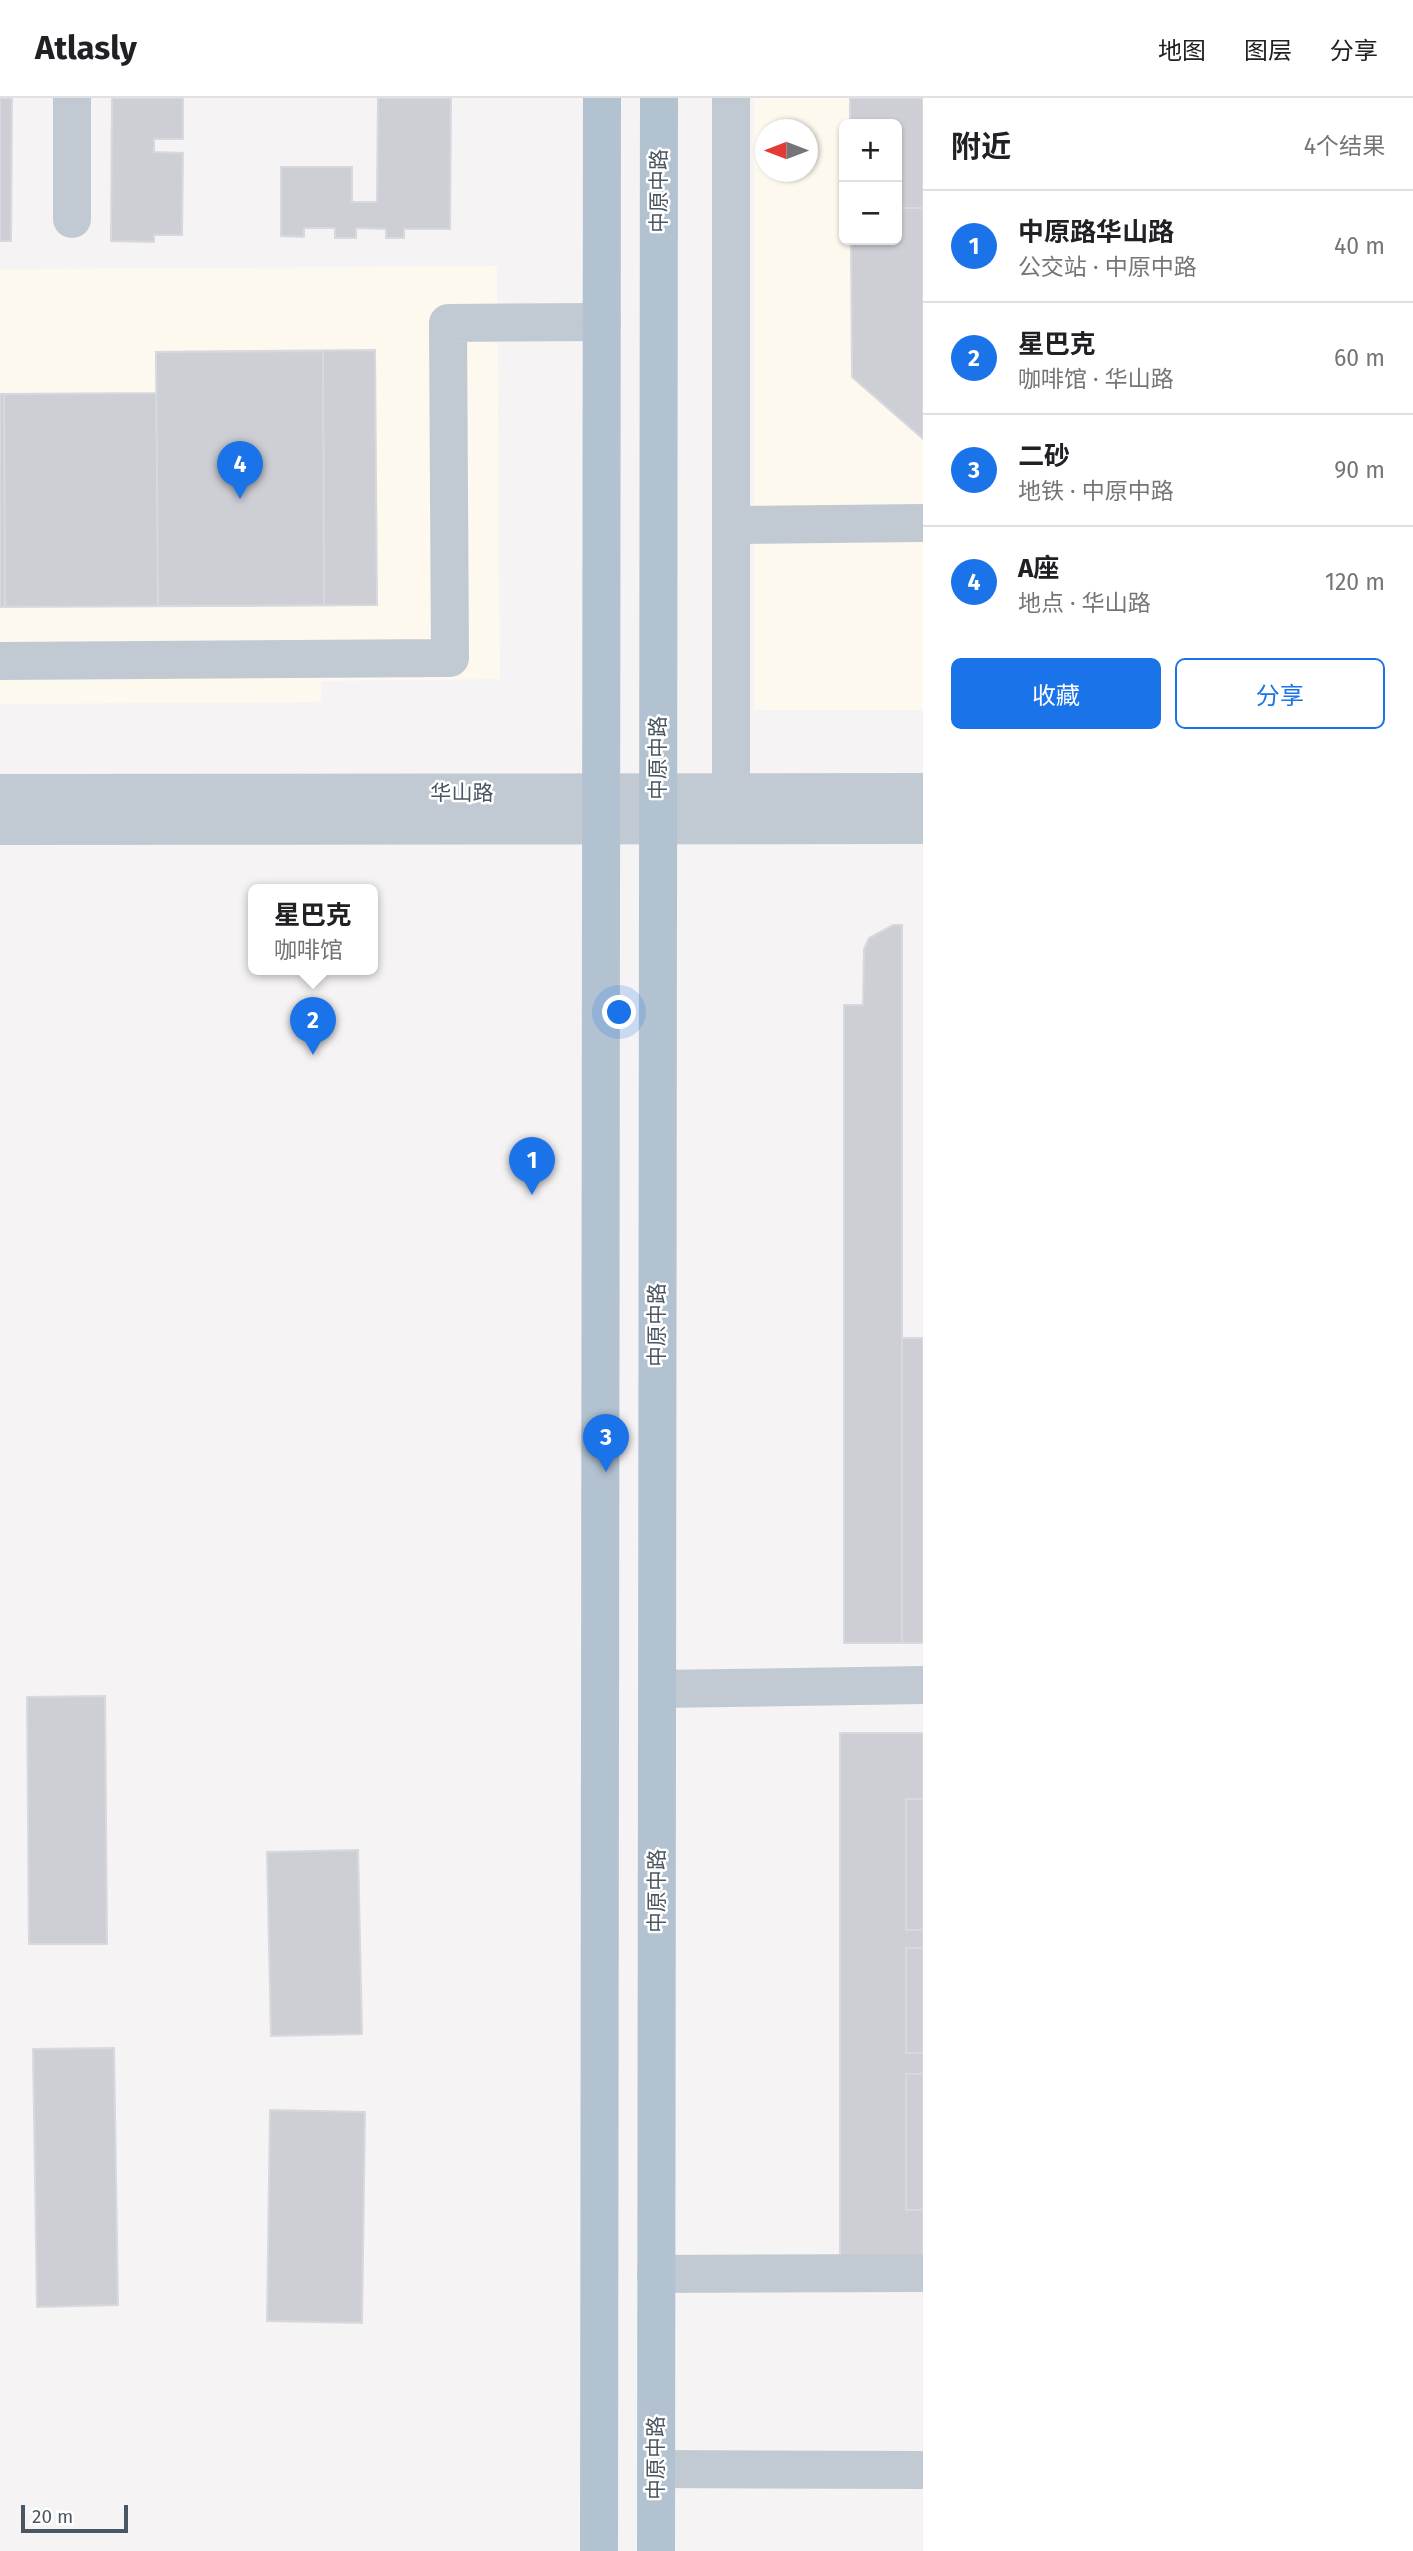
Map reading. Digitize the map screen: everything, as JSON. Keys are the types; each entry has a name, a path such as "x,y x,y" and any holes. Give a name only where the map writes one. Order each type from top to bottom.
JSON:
{"main road":[{"path":"599,2551 602,98"},
{"name":"中原中路","path":"656,2551 659,98"}],"street":[{"path":"72,98 72,219"},
{"path":"731,98 731,792"},
{"path":"0,661 450,658 448,323 602,322"},
{"path":"731,525 923,523"},
{"name":"华山路","path":"658,809 731,792 923,792"},
{"name":"华山路","path":"0,793 658,809 923,825"},
{"name":"华山路","path":"0,826 601,809"},
{"path":"657,1689 923,1685"},
{"path":"656,2274 923,2273"},
{"path":"656,2469 923,2470"}],"shaded area":[{"path":"754,98 923,98 923,710 754,710"},
{"path":"497,266 500,679 322,681 321,702 0,704 0,269"}],"building":[{"path":"0,98 12,98 11,241 0,241"},
{"path":"112,98 183,98 183,139 154,139 154,152 183,153 182,235 154,235 154,242 111,241"},
{"path":"378,98 451,98 450,229 404,229 404,238 386,238 386,229 356,228 356,238 335,238 335,228 304,228 304,237 281,236 281,167 352,167 352,202 377,202"},
{"path":"850,98 923,98 923,439 852,377 851,245 902,245 902,119 850,119"},
{"path":"850,98 923,98 923,208 902,208 902,119 850,119"},
{"path":"375,350 377,605 0,607 0,394 157,393 156,352"},
{"path":"323,351 324,605 158,606 156,352"},
{"path":"0,394 4,394 5,607 0,607"},
{"path":"893,925 902,925 902,1338 923,1338 923,1643 844,1643 844,1005 863,1005 864,949 869,938"},
{"path":"902,1338 923,1338 923,1643 902,1643"},
{"path":"105,1696 107,1944 29,1944 27,1697"},
{"path":"840,1733 923,1733 923,2261 840,2261"},
{"path":"906,1799 923,1799 923,1930 906,1930"},
{"path":"358,1850 362,2034 271,2036 267,1852"},
{"path":"906,1948 923,1948 923,2053 906,2053"},
{"path":"114,2048 118,2305 37,2307 33,2049"},
{"path":"906,2074 923,2074 923,2210 906,2210"},
{"path":"270,2110 365,2112 362,2323 267,2321"}],"place":[{"name":"A座","path":"240,499"},
{"name":"星巴克","path":"313,1055"},
{"name":"中原路华山路","path":"532,1195"},
{"name":"二砂","path":"606,1472"}]}
